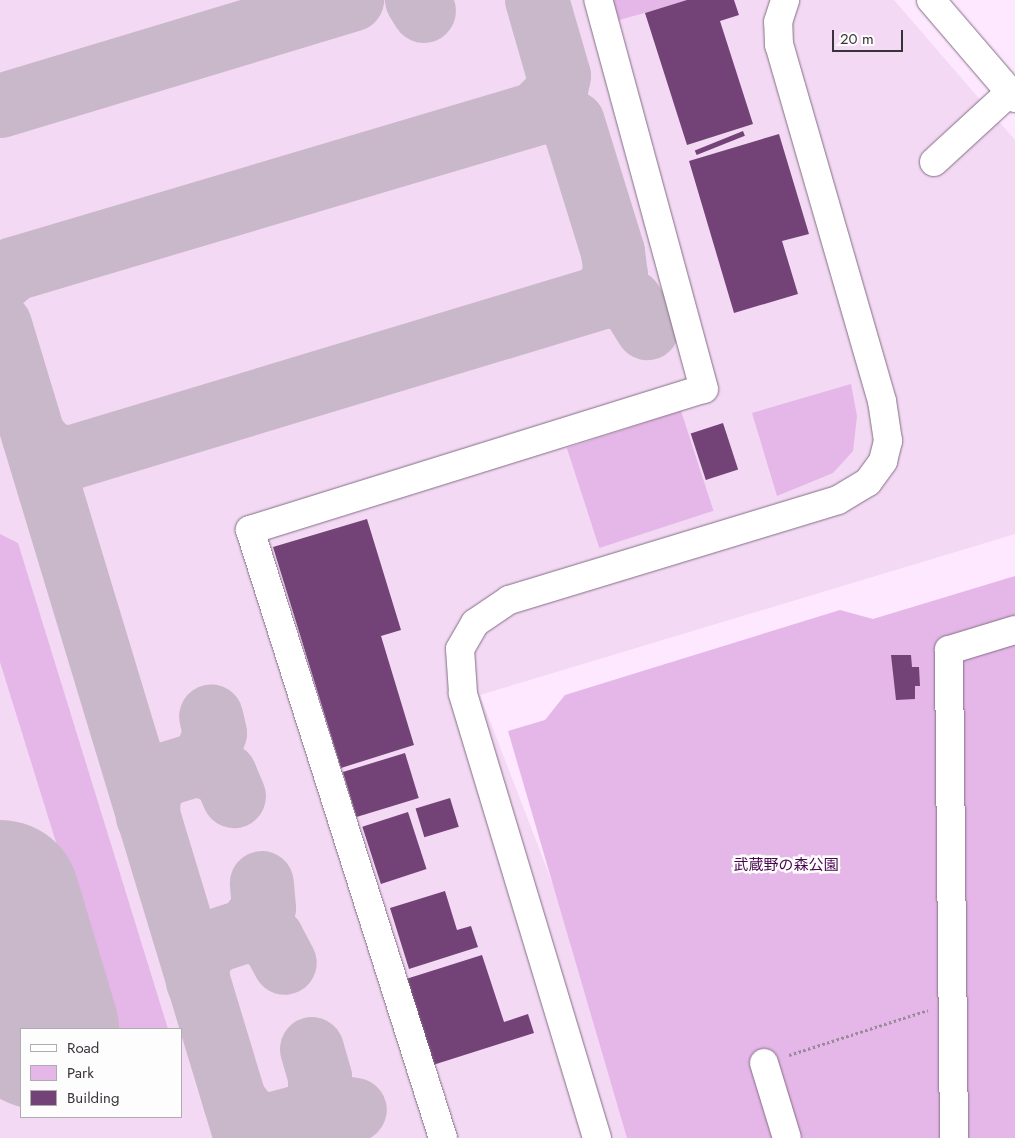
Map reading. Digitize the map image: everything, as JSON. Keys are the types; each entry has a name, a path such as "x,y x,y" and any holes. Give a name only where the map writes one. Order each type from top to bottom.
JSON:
{"street":[{"path":"443,1138 250,530 704,389 598,0"},
{"path":"597,1138 463,693 460,649 475,623 509,600 838,500 868,482 884,461 888,441 882,401 779,45 778,22 784,0"},
{"path":"931,0 1012,95 934,162"},
{"path":"954,1138 949,650 1015,630"},
{"path":"764,1063 787,1138"}],"path":[{"path":"764,1063 952,1003"}],"shaded area":[{"path":"0,0 894,0 1015,140 1015,534 480,695 559,900 628,1138 0,1138"}],"green space":[{"path":"613,0 691,0 619,20"},
{"path":"851,384 857,416 853,451 833,473 777,496 752,413"},
{"path":"681,411 713,511 599,548 567,448"},
{"path":"0,534 18,543 168,1028 114,1028 0,662"},
{"name":"武蔵野の森公園","path":"1015,576 1015,1138 627,1138 508,731 545,720 565,695 840,610 873,619"}],"building":[{"path":"687,0 734,0 739,15 720,21 753,124 687,145 645,13"},
{"path":"743,131 745,136 697,155 695,150"},
{"path":"779,134 809,234 782,241 798,294 734,313 689,161"},
{"path":"723,423 738,470 706,480 691,434"},
{"path":"367,519 401,630 381,636 414,745 341,768 273,547"},
{"path":"891,655 911,655 912,667 919,667 920,686 915,686 915,699 896,700"},
{"path":"405,753 419,798 357,817 343,772"},
{"path":"450,798 459,827 424,837 416,809"},
{"path":"408,812 427,869 381,884 362,827"},
{"path":"445,891 457,930 471,926 478,947 409,969 390,908"},
{"path":"482,955 504,1022 528,1014 534,1033 433,1065 406,979"}],"taxiway":[{"path":"0,106 352,0"},
{"path":"417,0 424,11"},
{"path":"537,0 559,76 555,95 540,110"},
{"path":"0,281 14,269 549,110 573,123 613,252 616,275 602,297"},
{"path":"34,437 50,454 70,458 610,295 631,302 647,328"},
{"path":"0,325 246,1138"},
{"path":"148,817 149,794 157,781 166,774 198,764 208,753 215,733 211,716"},
{"path":"198,764 225,775 234,796"},
{"path":"248,930 264,908 262,883"},
{"path":"198,982 197,968 203,952 215,941 248,930 272,939 285,963"},
{"path":"299,1119 315,1106 320,1096 320,1077 312,1049"},
{"path":"235,1102 250,1120 266,1126 337,1107 355,1110"}],"runway":[{"path":"0,899 39,1028"}]}
